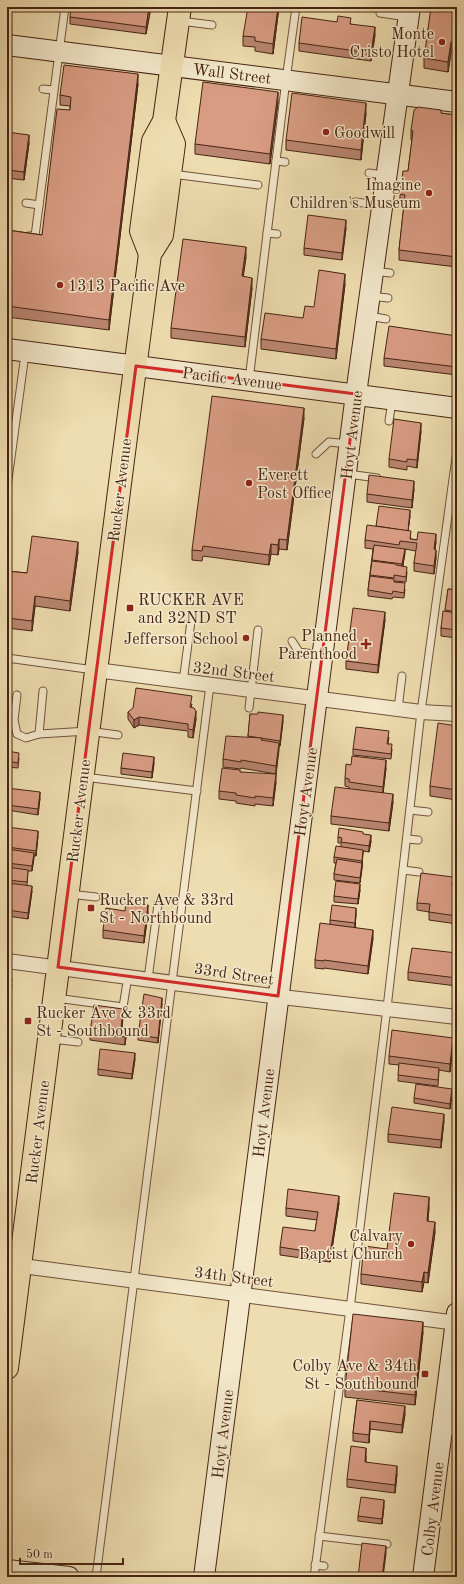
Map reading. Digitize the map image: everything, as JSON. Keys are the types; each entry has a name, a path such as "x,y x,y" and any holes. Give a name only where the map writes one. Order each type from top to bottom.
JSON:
{"main road":[{"name":"Rucker Avenue","path":"150,254 142,231 153,141 164,121 179,14"},
{"name":"Rucker Avenue","path":"7,1368 13,1264 49,1038 150,254 162,235 174,144 164,121"}],"street":[{"name":"Hoyt Avenue","path":"204,1577 356,394 376,317 379,297 382,272 382,205 378,174 398,94 410,12"},
{"name":"Wall Street","path":"7,45 457,102"},
{"name":"Pacific Avenue","path":"16,350 457,408"},
{"name":"32nd Street","path":"96,670 421,712 457,714"},
{"name":"33rd Street","path":"7,961 278,996 457,1017"},
{"name":"34th Street","path":"13,1264 350,1309 457,1319"},
{"name":"Colby Avenue","path":"423,1577 449,1431 457,1319"},
{"path":"7,1570 69,1577"}],"lane":[{"path":"21,235 35,236 64,7"},
{"path":"249,380 260,316 267,233 296,7"},
{"path":"380,14 410,12"},
{"path":"179,14 212,25"},
{"path":"43,89 53,90"},
{"path":"40,126 48,128"},
{"path":"276,161 285,162"},
{"path":"170,174 258,185"},
{"path":"355,202 382,205"},
{"path":"26,203 39,205"},
{"path":"267,233 277,234"},
{"path":"7,487 16,350"},
{"path":"389,421 392,399"},
{"path":"316,454 329,442 350,444"},
{"path":"314,1577 350,1309 421,712 457,450"},
{"path":"346,474 381,479"},
{"path":"184,682 191,621"},
{"path":"249,708 258,630"},
{"path":"292,641 299,652 323,655"},
{"name":"32nd Street","path":"7,658 96,670"},
{"path":"398,709 402,676"},
{"path":"96,1577 210,685"},
{"path":"39,734 43,691"},
{"path":"17,695 14,720 17,734 26,738 39,734 88,731 118,736"},
{"path":"82,777 197,791"},
{"path":"410,810 428,812"},
{"path":"407,839 418,840"},
{"path":"403,870 419,872"},
{"path":"67,894 96,897"},
{"path":"148,979 158,904"},
{"path":"54,998 123,1007 128,976"},
{"path":"49,1038 78,1042"},
{"path":"132,1235 139,1237"},
{"path":"319,1536 387,1544"},
{"path":"315,1565 324,1566"}],"highlighted area":[{"path":"136,366 356,394 278,996 58,967"}],"building":[{"path":"71,7 149,7 146,27 70,17"},
{"path":"248,7 278,7 273,44 255,41 255,37 243,36"},
{"name":"Monte Cristo Hotel","path":"431,7 455,7 453,21 457,21 457,43 451,42 448,62 424,58"},
{"path":"338,16 351,18 350,24 375,27 371,53 299,43 302,17 337,22"},
{"path":"64,65 138,74 109,320 7,306 7,230 42,235 57,109 70,110 71,97 60,95"},
{"path":"203,82 278,92 270,154 195,144"},
{"name":"Goodwill","path":"292,93 366,103 361,150 286,140"},
{"name":"Imagine Children's Museum","path":"418,107 441,110 441,113 455,115 457,112 457,257 399,250 405,195 400,194 403,171 408,171 414,110"},
{"path":"7,132 29,135 24,172 7,170"},
{"path":"308,215 346,220 342,253 304,248"},
{"path":"183,239 246,247 242,276 252,278 245,337 171,328"},
{"path":"319,270 345,274 336,349 261,339 265,313 303,318 305,306 314,307"},
{"path":"389,326 457,336 457,367 384,358"},
{"name":"Everett Post Office","path":"212,396 304,408 287,540 279,539 278,545 271,544 269,555 203,546 202,551 192,550"},
{"path":"394,419 421,423 417,460 407,459 407,462 389,459"},
{"path":"369,475 414,481 412,500 367,494"},
{"path":"379,506 410,510 408,531 376,526"},
{"path":"367,525 411,531 410,539 417,540 418,532 436,534 434,566 414,563 417,543 400,541 399,545 365,540"},
{"path":"32,536 78,542 70,601 35,596 32,621 7,618 7,571 27,573"},
{"path":"374,545 405,549 402,564 372,560"},
{"path":"372,561 407,567 406,577 394,575 394,578 370,575"},
{"path":"370,576 394,579 394,582 405,583 404,593 393,591 392,594 368,590"},
{"path":"448,589 457,590 457,612 445,610"},
{"name":"Planned Parenthood","path":"353,608 385,612 378,665 346,661"},
{"path":"443,611 457,613 457,630 441,628"},
{"path":"136,688 192,696 190,707 194,708 196,711 193,730 188,729 188,724 139,717 134,720 128,712 133,708"},
{"path":"258,712 283,715 280,741 248,736 250,714 258,714"},
{"path":"438,723 457,726 457,790 430,786"},
{"path":"356,727 389,731 387,744 392,744 391,754 353,749"},
{"path":"226,736 262,738 261,740 279,743 276,766 241,760 241,762 223,759"},
{"path":"7,751 19,753 18,763 7,761"},
{"path":"123,753 154,757 152,772 121,768"},
{"path":"352,756 386,760 383,787 349,782 349,779 345,778 346,764 351,765"},
{"path":"222,768 240,770 240,772 276,774 273,798 255,796 255,798 236,795 236,793 219,791"},
{"path":"335,787 393,794 389,823 331,816"},
{"path":"7,788 40,792 38,809 7,805"},
{"path":"7,827 38,831 36,851 7,847"},
{"path":"339,828 363,832 363,834 371,835 369,846 341,842 342,838 338,837"},
{"path":"336,846 363,850 362,861 334,857"},
{"path":"7,849 34,853 32,866 7,863"},
{"path":"337,859 362,863 360,878 334,874"},
{"path":"7,867 28,870 27,882 7,880"},
{"path":"421,873 453,877 452,885 457,886 457,916 429,912 430,904 417,903"},
{"path":"336,881 360,884 358,899 334,896"},
{"path":"7,883 32,886 28,913 7,910"},
{"path":"126,902 148,905 144,936 103,930 106,908 125,911"},
{"path":"332,905 356,908 355,923 330,920"},
{"path":"320,923 373,930 368,966 315,960"},
{"path":"412,948 457,953 457,978 408,972"},
{"path":"7,979 12,979 10,998 7,998"},
{"path":"144,994 162,998 158,1038 138,1035"},
{"path":"94,1005 123,1009 121,1028 126,1029 125,1037 90,1032"},
{"path":"392,1030 453,1038 450,1064 389,1056"},
{"path":"100,1049 135,1053 132,1074 98,1069"},
{"path":"399,1063 439,1068 438,1080 398,1075"},
{"path":"416,1084 452,1089 450,1104 414,1098"},
{"path":"392,1107 444,1114 441,1140 388,1134"},
{"path":"288,1189 339,1196 330,1255 280,1247 283,1227 315,1231 318,1212 286,1208"},
{"name":"Calvary Baptist Church","path":"394,1193 429,1197 427,1221 435,1222 428,1273 424,1272 422,1282 361,1274 364,1246 387,1249"},
{"path":"353,1314 423,1322 415,1395 345,1387"},
{"path":"357,1400 405,1406 402,1425 370,1421 369,1435 353,1433"},
{"path":"351,1446 366,1448 365,1462 397,1466 395,1485 347,1479"},
{"path":"361,1497 384,1500 382,1519 358,1516"},
{"path":"362,1543 386,1546 382,1577 358,1577"}],"place":[{"name":"Monte Cristo Hotel","path":"442,42"},
{"name":"Goodwill","path":"326,132"},
{"name":"Imagine Children's Museum","path":"429,193"},
{"name":"1313 Pacific Ave","path":"60,285"},
{"name":"Everett Post Office","path":"249,483"},
{"name":"RUCKER AVE and 32ND ST","path":"130,608"},
{"name":"Jefferson School","path":"246,638"},
{"name":"Planned Parenthood","path":"366,644"},
{"name":"Rucker Ave & 33rd St - Northbound","path":"91,908"},
{"name":"Rucker Ave & 33rd St - Southbound","path":"28,1021"},
{"name":"Calvary Baptist Church","path":"411,1244"},
{"name":"Colby Ave & 34th St - Southbound","path":"425,1374"}]}
